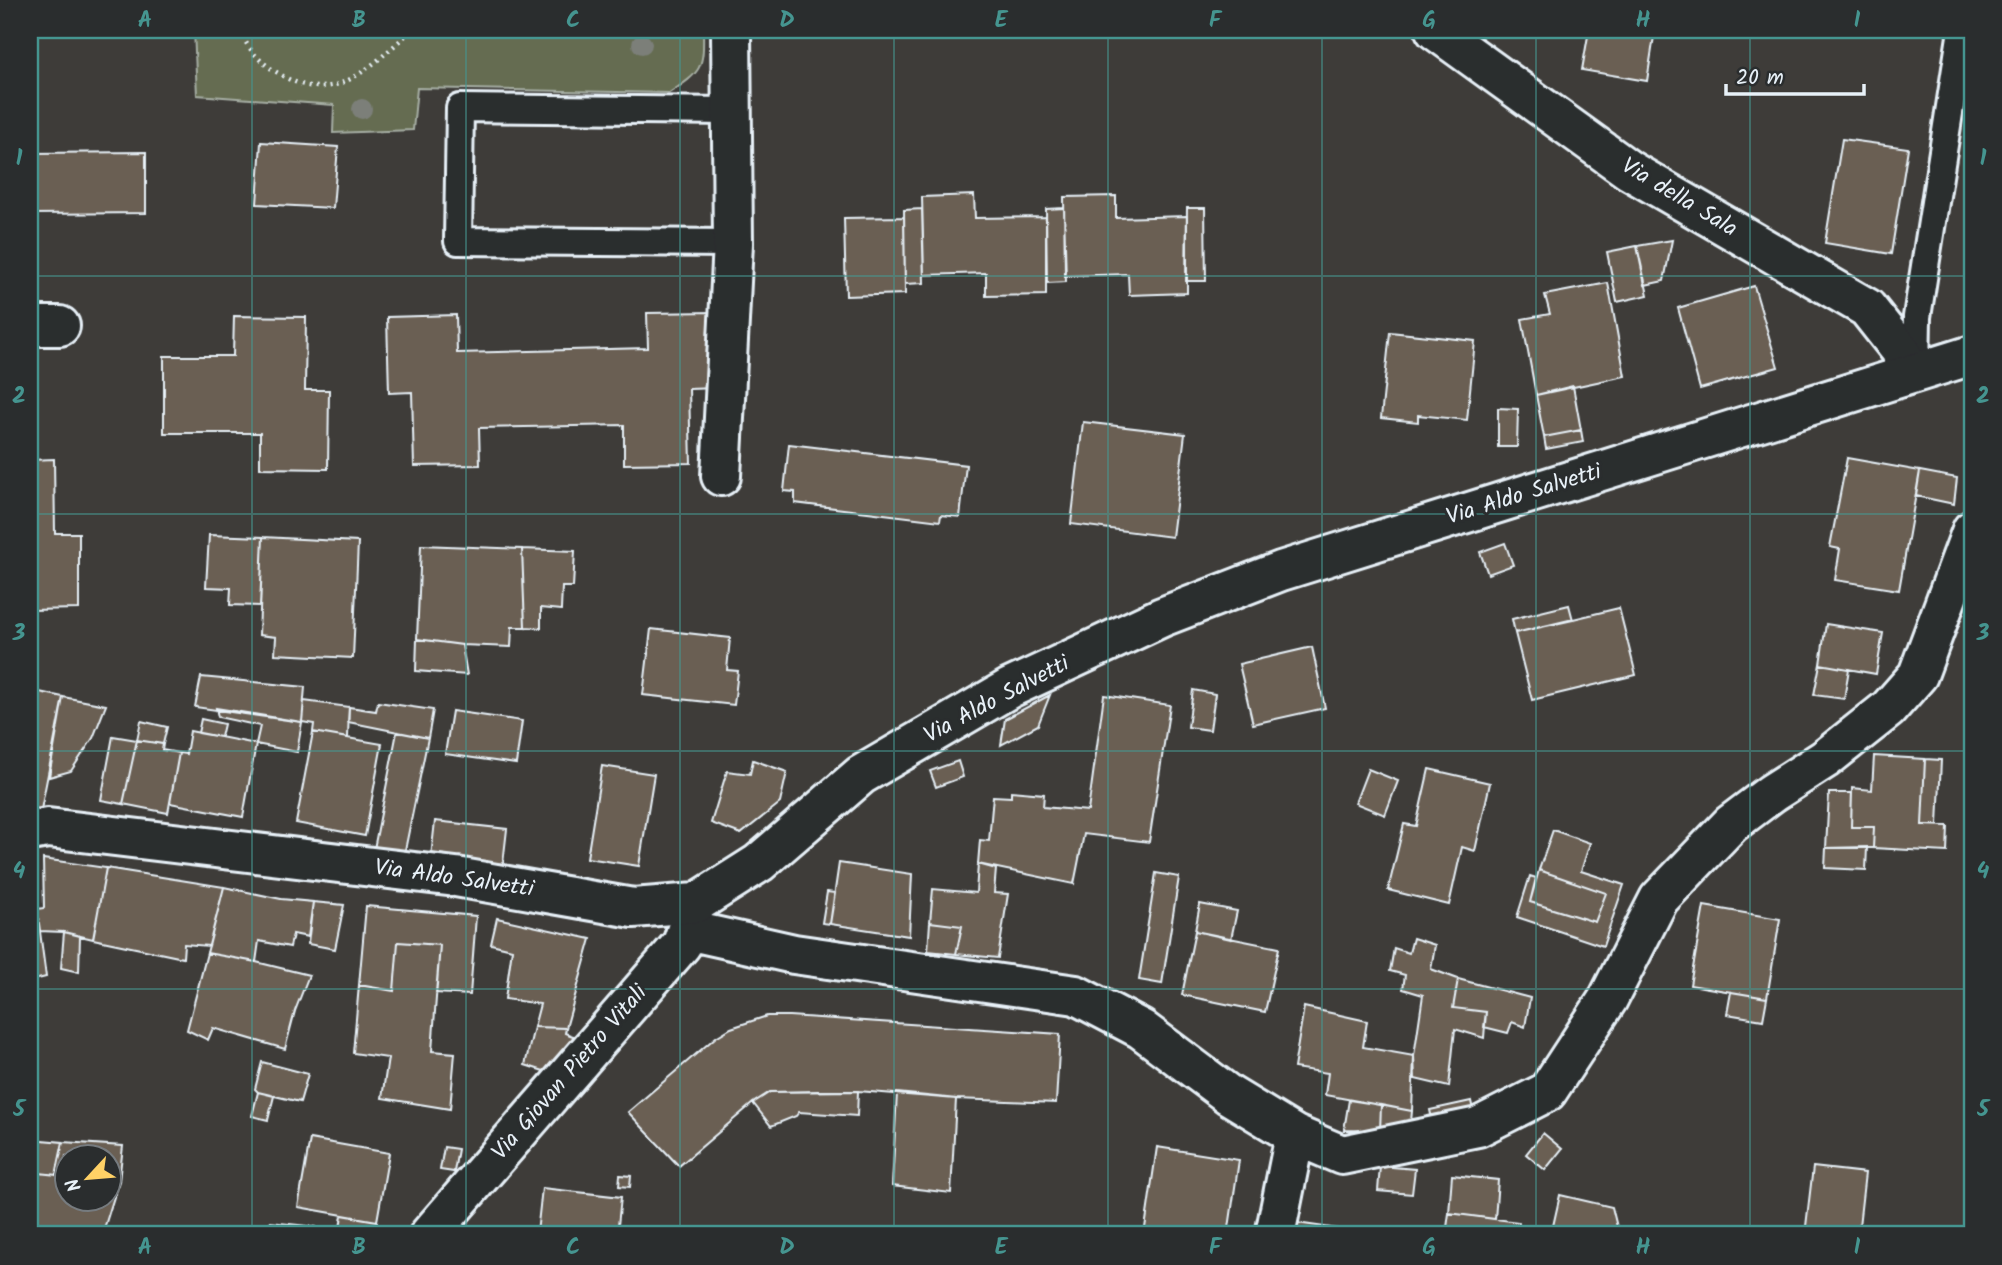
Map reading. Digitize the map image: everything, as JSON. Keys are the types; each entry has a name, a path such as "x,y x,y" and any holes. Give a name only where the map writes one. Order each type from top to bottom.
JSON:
{"street":[{"path":"721,476 733,243 731,30"},
{"name":"Via della Sala","path":"1435,30 1629,170 1867,308 1901,351 1911,373"},
{"name":"Via Aldo Salvetti","path":"30,831 48,828 456,877 691,917 760,863 861,775 1010,688 1162,617 1281,571 1972,355"},
{"path":"691,917 793,954 1076,995 1141,1029 1228,1095 1295,1135 1342,1155 1478,1127 1547,1092 1608,999 1659,899 1731,824 1772,793 1825,760 1888,709 1918,675 1972,530"},
{"name":"Via Giovan Pietro Vitali","path":"429,1235 673,954 681,944 691,917"},
{"path":"1275,1235 1295,1135"}],"lane":[{"path":"1911,373 1917,317 1962,30"},
{"path":"732,111 460,108 458,241 733,243"}],"path":[{"path":"240,30 244,43 265,65 295,84 327,89 363,72 412,30"}],"green space":[{"path":"194,30 703,30 703,53 695,74 669,93 417,88 413,130 333,133 334,105 197,95"}],"building":[{"path":"1589,30 1655,30 1647,81 1582,70"},
{"path":"1842,139 1908,148 1891,254 1825,243"},
{"path":"261,142 338,147 333,208 257,204"},
{"path":"146,152 146,213 30,214 30,153"},
{"path":"974,195 975,218 1046,217 1046,295 986,296 986,273 924,275 922,197"},
{"path":"1116,196 1116,218 1187,216 1187,293 1129,295 1128,274 1065,276 1064,197"},
{"path":"1064,208 1066,282 1047,283 1046,209"},
{"path":"1187,208 1205,208 1206,281 1186,281"},
{"path":"922,209 924,283 905,284 904,210"},
{"path":"904,217 905,294 846,296 844,218"},
{"path":"1672,240 1664,281 1645,285 1637,246"},
{"path":"1637,246 1648,295 1617,302 1607,252"},
{"path":"1608,283 1625,376 1536,395 1522,319 1550,314 1545,295"},
{"path":"1754,286 1778,367 1700,389 1678,308"},
{"path":"714,312 716,388 689,389 691,463 624,464 624,425 479,428 480,465 414,466 412,392 389,393 387,317 456,315 457,353 648,348 647,313"},
{"path":"234,316 306,317 305,390 329,390 328,469 260,468 260,433 164,433 164,356 233,356"},
{"path":"1390,332 1475,341 1467,420 1418,415 1418,422 1381,418"},
{"path":"1573,386 1581,430 1544,437 1536,395"},
{"path":"1498,408 1518,409 1517,447 1498,447"},
{"path":"1083,422 1185,434 1172,537 1071,524"},
{"path":"1581,430 1583,442 1546,449 1544,437"},
{"path":"789,444 966,465 960,517 941,515 940,521 795,503 795,492 784,491"},
{"path":"1847,458 1920,471 1899,590 1835,580 1840,549 1830,547"},
{"path":"54,459 55,533 79,533 79,609 30,610 30,460"},
{"path":"1920,471 1957,478 1954,504 1916,496"},
{"path":"209,535 263,537 260,606 230,605 231,588 206,587"},
{"path":"263,537 358,542 353,658 275,654 276,637 259,635"},
{"path":"1505,543 1513,565 1488,574 1480,552"},
{"path":"421,545 522,549 525,627 512,627 511,647 462,645 417,639"},
{"path":"522,549 575,551 573,587 562,587 561,610 541,608 541,628 525,627"},
{"path":"1569,605 1573,620 1515,633 1512,619"},
{"path":"1619,608 1636,675 1532,700 1515,633"},
{"path":"1826,624 1883,633 1876,674 1820,664"},
{"path":"651,629 730,638 727,670 738,671 734,705 643,695"},
{"path":"417,639 462,645 467,675 416,671"},
{"path":"1312,647 1325,708 1253,724 1239,664"},
{"path":"1820,664 1849,669 1844,699 1814,695"},
{"path":"201,677 305,687 302,722 195,707"},
{"path":"30,690 63,697 40,815 30,814"},
{"path":"1193,690 1215,694 1210,730 1188,727"},
{"path":"1050,695 1038,725 1001,745 1005,719"},
{"path":"1104,695 1170,705 1149,842 1084,834 1074,884 978,864 980,840 989,841 993,796 1011,797 1011,791 1044,794 1043,807 1088,811"},
{"path":"63,697 106,705 93,738 71,771 49,777"},
{"path":"304,701 349,707 348,738 313,732 314,724 302,722"},
{"path":"378,702 433,710 428,738 348,722 349,707 376,711"},
{"path":"216,708 302,722 297,752 256,744 260,726 218,717"},
{"path":"452,711 522,721 516,764 445,754"},
{"path":"201,719 224,724 221,737 198,733"},
{"path":"141,721 167,727 163,744 137,740"},
{"path":"190,731 256,744 243,817 170,803 179,753 186,754"},
{"path":"313,732 382,744 365,836 296,823"},
{"path":"397,732 428,738 403,860 373,854"},
{"path":"113,736 137,740 123,804 101,800"},
{"path":"137,740 163,744 162,750 179,753 168,813 123,804"},
{"path":"1874,756 1925,759 1922,825 1948,826 1947,852 1873,848 1874,827 1851,827 1852,788 1872,790"},
{"path":"1925,759 1941,760 1938,825 1922,825"},
{"path":"753,760 787,772 780,803 741,834 711,823 727,771 750,774"},
{"path":"958,761 963,777 936,787 930,771"},
{"path":"602,766 654,774 639,866 587,858"},
{"path":"1368,769 1398,781 1385,815 1355,803"},
{"path":"1429,769 1490,783 1475,851 1462,847 1449,905 1388,890 1404,824 1416,826"},
{"path":"1829,793 1852,793 1851,827 1874,827 1873,848 1826,848"},
{"path":"435,821 507,829 503,864 431,857"},
{"path":"1553,830 1590,843 1581,871 1624,885 1603,946 1517,917 1530,876 1536,878 1530,902 1595,922 1606,893 1539,870"},
{"path":"1867,847 1866,870 1825,868 1826,848"},
{"path":"43,859 106,868 93,939 64,932 40,931 37,909 44,908"},
{"path":"839,863 912,874 909,936 830,924"},
{"path":"978,864 996,869 994,893 1008,894 998,958 956,954 962,926 930,922 933,889 976,893"},
{"path":"106,868 224,887 209,946 184,944 183,958 93,939"},
{"path":"1539,870 1606,893 1595,922 1530,902"},
{"path":"1156,873 1179,877 1162,984 1139,980"},
{"path":"224,887 281,899 313,902 308,937 293,934 290,947 259,941 256,962 207,953"},
{"path":"827,892 835,893 830,924 822,923"},
{"path":"313,902 344,905 335,949 308,944"},
{"path":"1200,904 1237,911 1231,939 1195,931"},
{"path":"366,906 476,916 470,995 436,993 440,945 398,942 394,991 359,985"},
{"path":"1704,906 1780,919 1767,998 1690,985"},
{"path":"37,909 46,977 30,981 30,911"},
{"path":"497,918 591,939 566,1028 534,1027 540,1004 505,999 512,949 491,944"},
{"path":"930,922 962,926 956,954 928,951"},
{"path":"1195,931 1279,948 1265,1012 1182,995"},
{"path":"64,932 80,936 79,972 61,968"},
{"path":"1413,938 1435,945 1431,969 1458,979 1453,1008 1486,1012 1484,1038 1455,1029 1449,1087 1415,1079 1414,1056 1423,995 1403,989 1405,975 1390,971 1394,948 1409,953"},
{"path":"398,942 440,945 432,1051 455,1053 450,1109 382,1098 388,1058 353,1053 359,985 394,991"},
{"path":"207,953 309,975 295,1011 285,1049 213,1028 208,1040 187,1030"},
{"path":"1458,979 1530,998 1525,1027 1512,1022 1508,1033 1484,1027 1486,1012 1453,1008"},
{"path":"1731,992 1767,998 1763,1020 1727,1014"},
{"path":"1304,1007 1367,1021 1363,1047 1414,1056 1412,1111 1325,1095 1328,1073 1294,1068"},
{"path":"767,1016 1060,1034 1056,1103 858,1091 770,1092 753,1103 679,1166 628,1112 716,1037 731,1028"},
{"path":"534,1027 566,1028 565,1033 581,1039 550,1073 525,1065"},
{"path":"262,1062 308,1074 300,1102 255,1089"},
{"path":"858,1091 857,1116 799,1112 796,1116 771,1126 753,1103 770,1092"},
{"path":"258,1092 274,1096 268,1120 252,1116"},
{"path":"897,1093 956,1099 951,1193 892,1186"},
{"path":"1349,1100 1381,1105 1380,1131 1344,1130"},
{"path":"1471,1101 1475,1120 1434,1128 1430,1110"},
{"path":"1381,1105 1412,1111 1410,1132 1380,1131"},
{"path":"1543,1133 1562,1149 1545,1170 1526,1154"},
{"path":"30,1139 63,1142 52,1142 52,1175 30,1172"},
{"path":"310,1139 389,1153 377,1221 298,1207"},
{"path":"444,1147 458,1149 454,1172 440,1170"},
{"path":"1157,1147 1239,1160 1228,1235 1144,1235"},
{"path":"1380,1166 1415,1169 1412,1194 1378,1191"},
{"path":"1813,1167 1865,1173 1858,1235 1805,1235"},
{"path":"30,1172 52,1174 52,1212 109,1212 102,1235 70,1235 71,1232 30,1230"},
{"path":"620,1175 631,1176 630,1187 619,1186"},
{"path":"1452,1175 1498,1180 1495,1219 1449,1213"},
{"path":"542,1188 621,1197 617,1235 518,1235 519,1231 537,1233"},
{"path":"1560,1195 1612,1207 1619,1235 1551,1235"},
{"path":"1449,1213 1519,1222 1518,1235 1446,1235"},
{"path":"342,1215 377,1221 376,1235 339,1235"},
{"path":"270,1222 316,1227 315,1235 269,1235"},
{"path":"1290,1222 1379,1235 1289,1235"}]}
